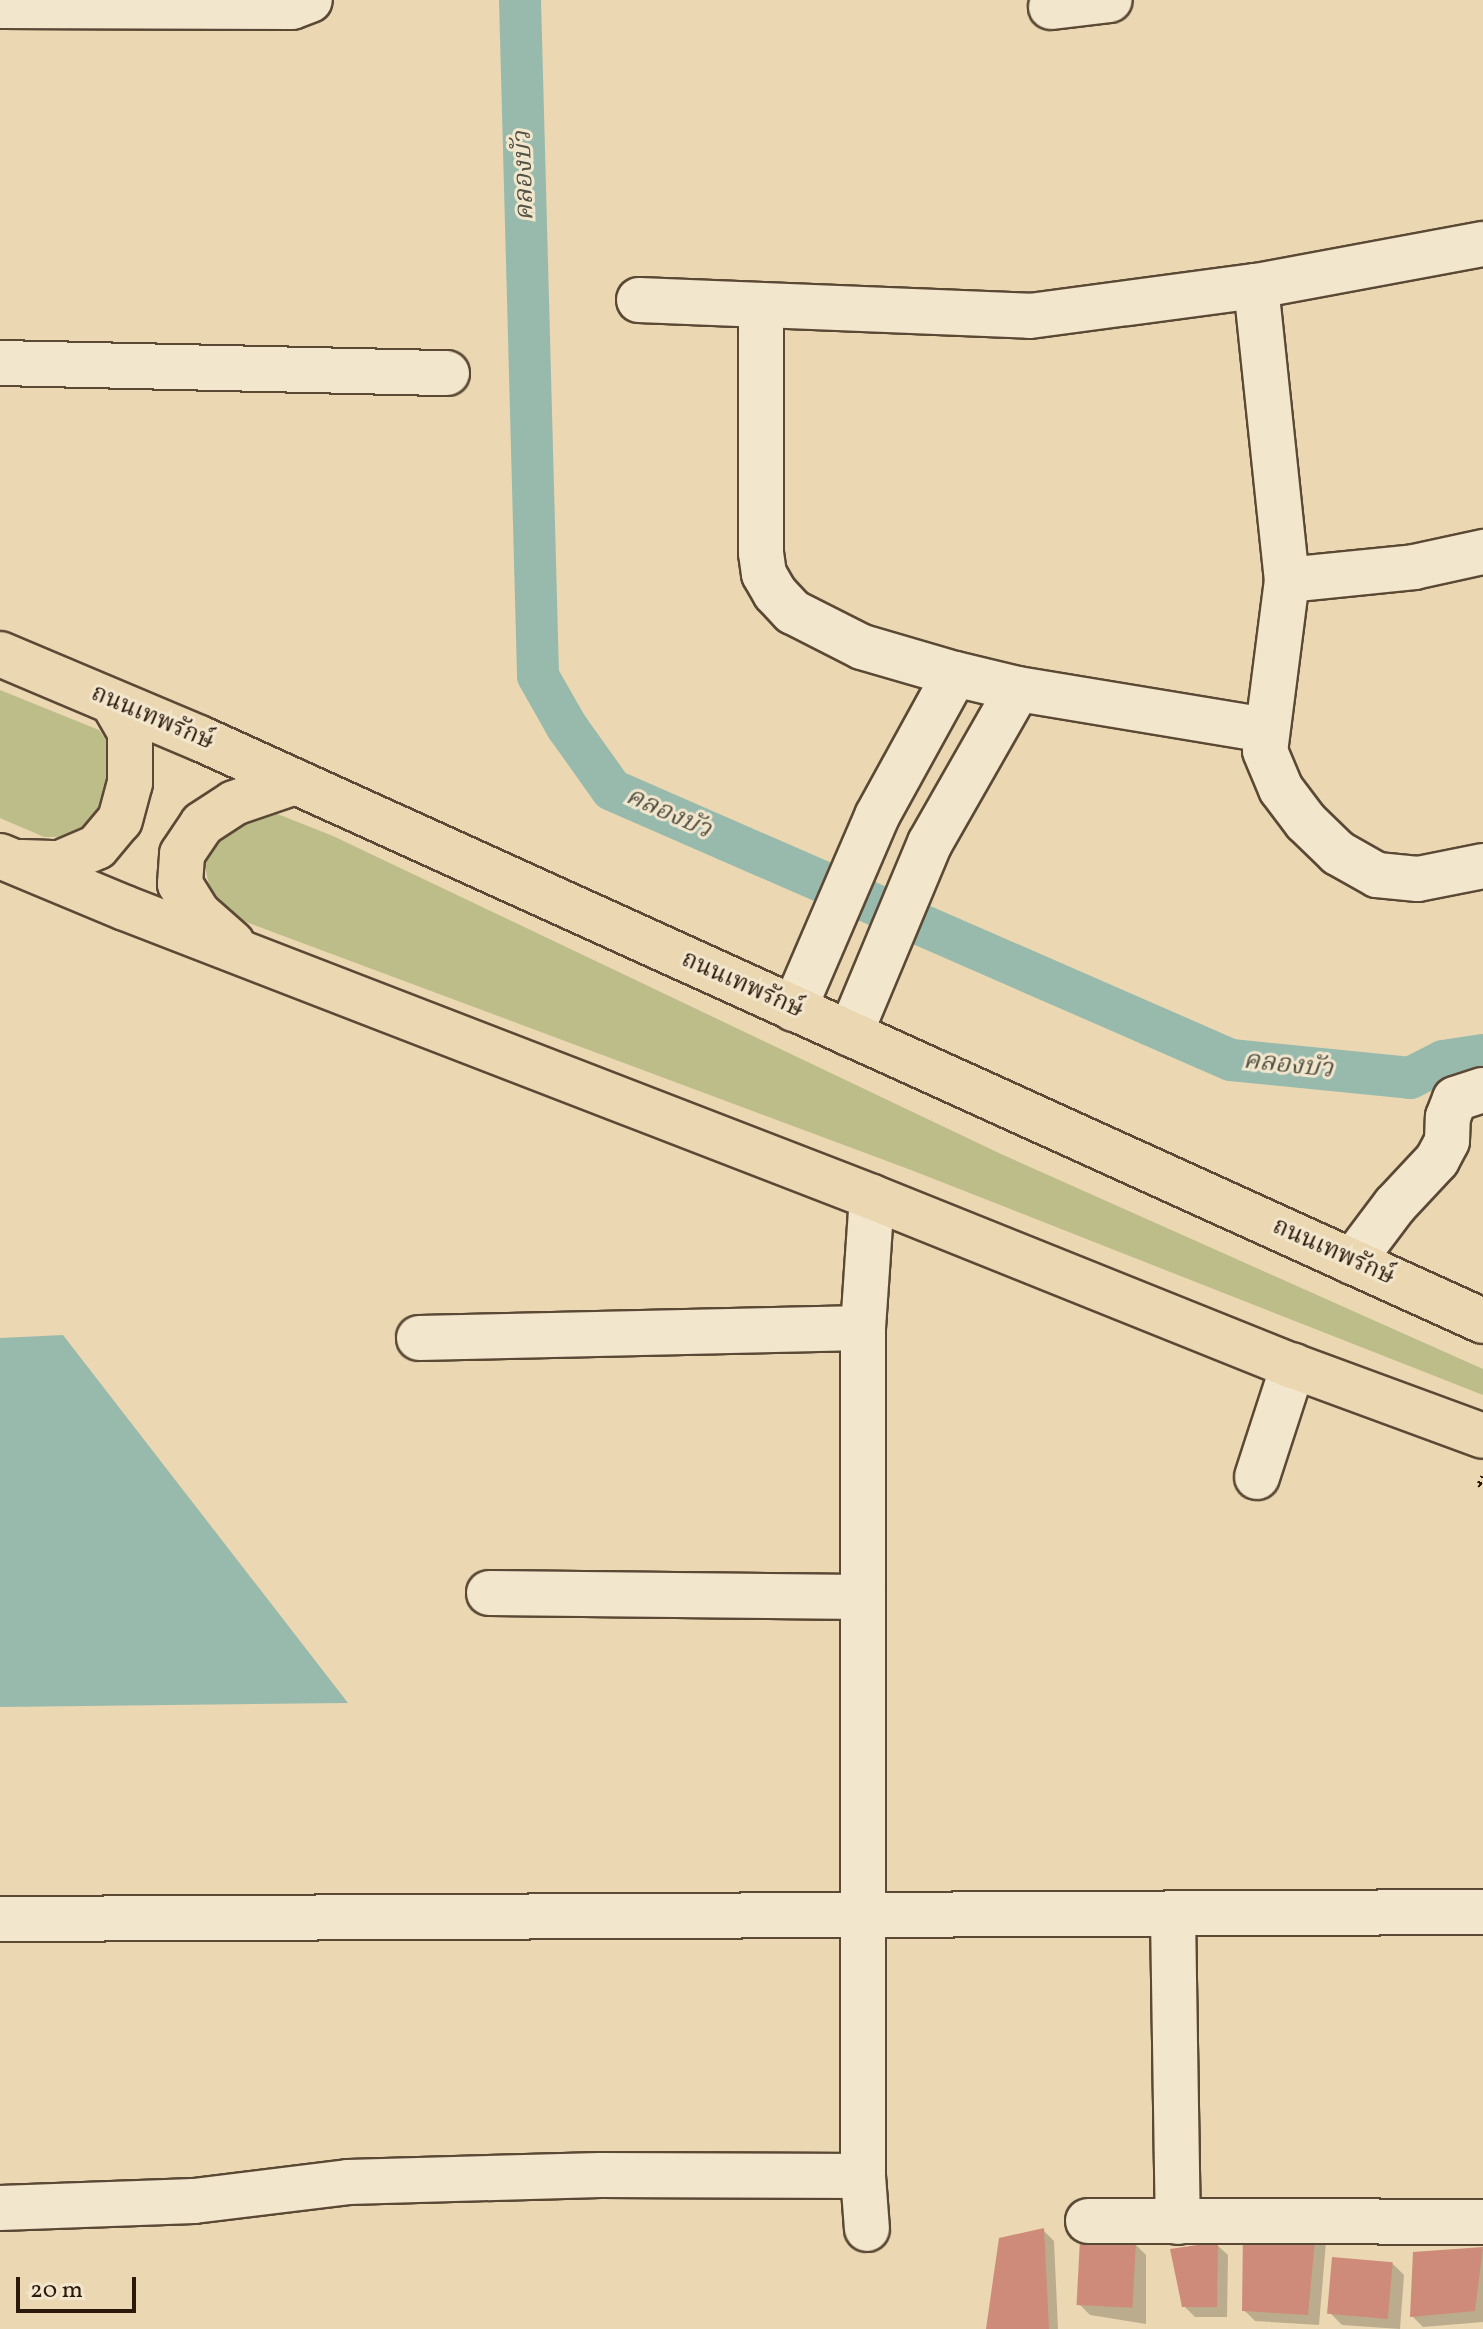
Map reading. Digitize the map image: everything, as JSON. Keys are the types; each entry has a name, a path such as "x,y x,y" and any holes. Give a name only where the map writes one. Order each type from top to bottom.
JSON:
{"main road":[{"name":"ถนนเทพรักษ์","path":"0,654 295,782 1483,1321"},
{"path":"8,859 60,863 97,847 120,820 130,783 130,732 113,702"},
{"path":"246,955 198,913 180,884 182,854 202,824 234,803 295,782"},
{"path":"8,859 246,955 872,1197 1293,1366 1483,1436"}],"street":[{"path":"0,6 292,7 310,0"},
{"path":"1051,7 1110,0"},
{"path":"639,300 1030,316 1256,286 1483,244"},
{"path":"1256,286 1287,580 1265,751 1281,789 1306,822 1338,853 1377,875 1418,879 1483,866"},
{"path":"761,305 761,553 764,574 775,593 793,612 862,647 955,674 1018,689 1267,730"},
{"path":"0,363 447,373"},
{"path":"1287,580 1414,567 1483,552"},
{"path":"794,1009 877,816 955,674"},
{"path":"850,1034 930,843 1018,689"},
{"path":"1352,1262 1395,1205 1437,1160 1447,1141 1448,1117 1455,1099 1483,1090"},
{"path":"867,2229 863,2176 863,1328 872,1197"},
{"path":"419,1338 863,1328"},
{"path":"1257,1477 1293,1366"},
{"path":"489,1593 862,1597"},
{"path":"0,1919 1483,1912"},
{"path":"1173,1915 1178,2222"},
{"path":"0,2208 194,2201 348,2182 600,2175 863,2176"},
{"path":"1088,2221 1483,2222"}],"green space":[{"path":"0,690 99,730 116,755 98,822 71,837 44,837 0,818"},
{"path":"275,813 333,836 1001,1154 1483,1369 1483,1395 911,1170 238,919 210,889 204,863 233,817"}],"shaded area":[{"path":"63,1335 348,1703 0,1707 0,1338"}],"building":[{"path":"1044,2228 1049,2329 986,2329 999,2238"},
{"path":"1316,2229 1308,2315 1242,2311 1243,2230"},
{"path":"1080,2239 1136,2242 1132,2308 1077,2305"},
{"path":"1218,2242 1217,2307 1182,2307 1170,2249"},
{"path":"1483,2247 1475,2311 1410,2317 1413,2252"},
{"path":"1332,2257 1393,2262 1388,2319 1327,2314"}],"waterway":[{"name":"คลองบัว","path":"520,0 538,676 567,727 612,790 1231,1060 1410,1078 1443,1061 1483,1055"}]}
